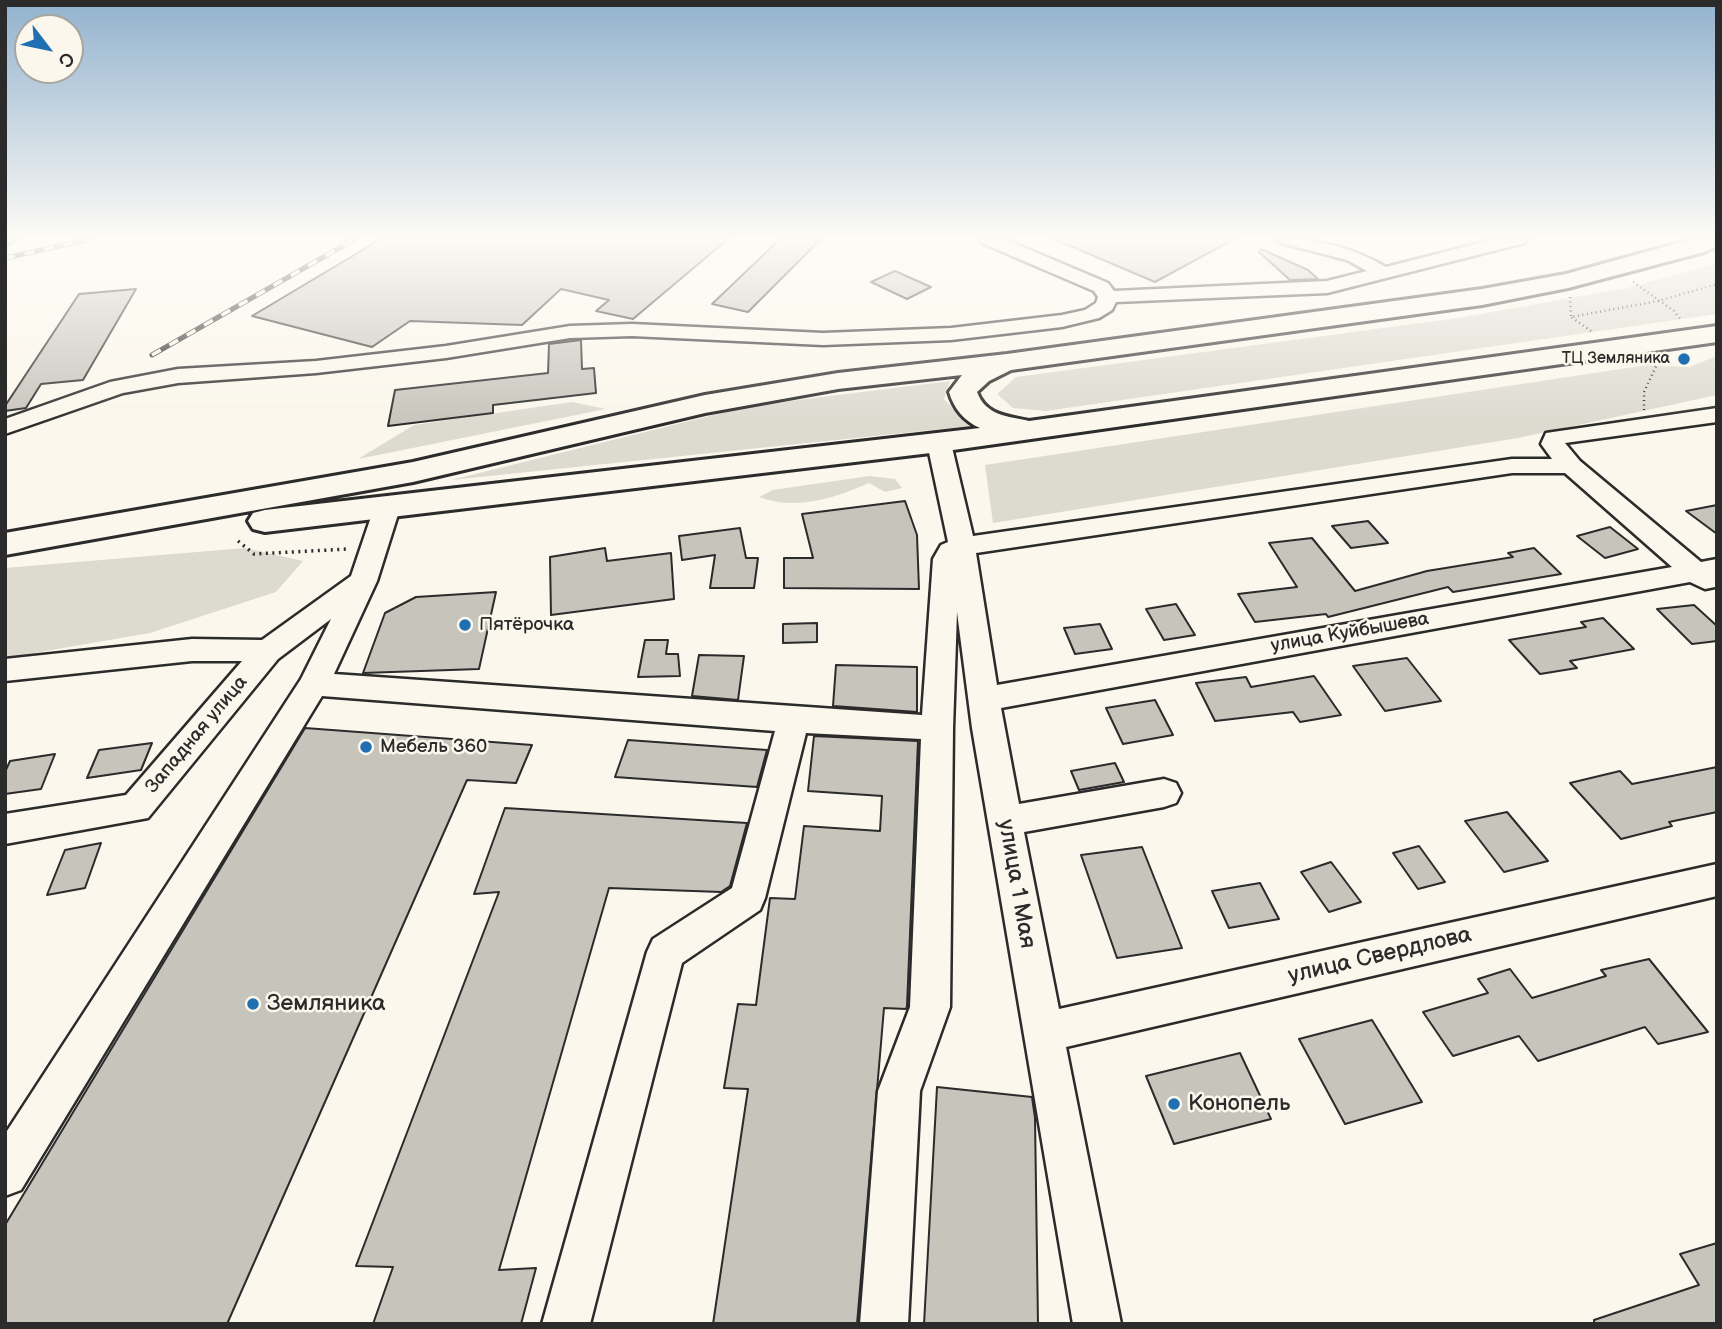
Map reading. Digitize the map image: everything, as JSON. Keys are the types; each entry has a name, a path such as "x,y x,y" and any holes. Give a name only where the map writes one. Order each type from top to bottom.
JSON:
{"main road":[{"path":"5,544 413,472 705,404 838,381 1006,362 1453,301"},
{"path":"5,544 244,524 939,443 1703,336"},
{"path":"1006,362 985,371 971,381 963,393 965,404 977,415 993,423 1034,430"}],"street":[{"path":"5,427 118,387 178,376 329,366 446,352 570,332 632,330 823,339 951,334 1062,321 1092,314 1105,306 1107,301"},
{"path":"1710,576 1570,466 1553,444 1554,438 1717,415"},
{"name":"улица 1 Мая","path":"939,443 962,545 1005,821 1097,1324"},
{"path":"884,1324 899,1091 930,1007 937,728 946,559 950,551 962,545 1512,466 1570,466"},
{"path":"5,1174 314,684 363,581 387,508"},
{"name":"улица Куйбышева","path":"984,699 1710,576"},
{"name":"Западная улица","path":"5,829 136,808 268,650 363,581"},
{"path":"5,670 192,650 268,650"},
{"path":"314,684 937,728"},
{"path":"566,1324 666,952 747,898 794,720"},
{"path":"1005,821 1164,793"},
{"name":"улица Свердлова","path":"1044,1032 1717,880"}],"path":[{"path":"1658,301 1703,336"},
{"path":"1644,426 1644,392 1659,363 1656,359"},
{"path":"238,541 254,554 374,547"}],"shaded area":[{"path":"1554,301 1717,301 1717,314 1046,411 1013,408 997,394 1016,377 1458,318"},
{"path":"1717,356 1717,395 1518,438 993,523 985,465 1647,365 1689,367"},
{"path":"950,381 944,399 971,426 451,480 750,406"},
{"path":"572,402 606,409 358,459 414,425"},
{"path":"869,476 895,479 902,488 885,492 869,483 829,498 801,503 759,497 773,490"},
{"path":"245,548 303,561 276,592 150,633 5,658 5,568"}],"building":[{"path":"74,301 129,301 83,380 41,384 26,408 5,411 5,406"},
{"path":"277,301 548,301 522,325 410,321 372,347 252,316"},
{"path":"608,301 654,301 633,319 596,311"},
{"path":"715,301 759,301 748,312 712,304"},
{"path":"581,340 582,369 594,368 596,393 493,405 493,413 388,426 395,390 548,373 549,344"},
{"path":"905,501 917,535 919,589 784,588 784,558 813,558 802,514"},
{"path":"1717,505 1717,534 1686,511"},
{"path":"1368,521 1388,543 1351,548 1332,526"},
{"path":"1610,527 1638,549 1605,558 1577,536"},
{"path":"740,528 746,558 758,558 754,588 710,588 715,555 682,560 679,536"},
{"path":"1312,538 1355,591 1427,571 1513,557 1508,553 1534,548 1561,574 1453,592 1448,587 1328,617 1326,614 1255,622 1238,594 1297,587 1269,543"},
{"path":"605,548 607,561 671,553 674,599 551,615 550,557"},
{"path":"496,592 479,669 363,673 385,613 416,597"},
{"path":"1176,604 1195,635 1164,640 1146,609"},
{"path":"1694,605 1717,626 1717,641 1692,644 1657,609"},
{"path":"1603,618 1634,649 1570,661 1577,668 1540,674 1509,640 1586,627 1581,622"},
{"path":"817,623 817,642 783,643 783,624"},
{"path":"1100,624 1112,649 1075,654 1064,628"},
{"path":"645,640 668,640 666,654 678,654 680,676 638,677"},
{"path":"699,655 744,656 738,700 692,696"},
{"path":"1407,658 1441,701 1385,711 1353,666"},
{"path":"836,665 917,667 917,712 833,706"},
{"path":"1314,676 1341,715 1300,722 1293,712 1215,721 1196,683 1246,677 1251,687"},
{"path":"1155,700 1173,735 1123,744 1106,708"},
{"name":"Земляника","path":"305,728 532,745 516,783 467,780 227,1324 5,1324 5,1225"},
{"path":"814,736 918,741 907,1006 906,1009 884,1008 857,1324 713,1324 748,1089 724,1088 738,1004 756,1005 770,898 795,899 804,826 880,831 882,796 808,791"},
{"path":"628,740 767,750 757,787 615,777"},
{"path":"152,743 141,770 87,778 99,750"},
{"path":"55,754 41,789 5,794 5,772 10,761"},
{"path":"1115,763 1124,782 1079,790 1071,771"},
{"path":"1717,767 1717,812 1669,822 1672,826 1621,839 1570,783 1620,771 1632,784"},
{"path":"505,808 747,823 730,886 721,892 609,888 499,1270 536,1268 521,1324 373,1324 393,1267 356,1266 499,892 474,894"},
{"path":"1507,812 1548,861 1504,872 1465,821"},
{"path":"101,843 85,888 47,895 65,850"},
{"path":"1419,846 1445,882 1418,889 1393,853"},
{"path":"1142,847 1182,948 1117,958 1081,855"},
{"path":"1331,862 1361,902 1329,912 1301,872"},
{"path":"1260,883 1279,919 1229,928 1212,891"},
{"path":"1649,959 1708,1032 1658,1044 1645,1027 1538,1061 1519,1036 1453,1056 1423,1012 1488,993 1478,979 1510,969 1532,998 1606,976 1601,970"},
{"path":"1372,1020 1422,1102 1345,1124 1299,1039"},
{"path":"1240,1053 1271,1119 1174,1144 1146,1076"},
{"path":"937,1087 1032,1097 1035,1118 1038,1324 924,1324"},
{"path":"1717,1243 1717,1324 1594,1324 1594,1320 1699,1285 1680,1254"}],"railway":[{"path":"152,355 246,301"}],"place":[{"name":"ТЦ Земляника","path":"1684,359"},
{"name":"Пятёрочка","path":"465,625"},
{"name":"Мебель 360","path":"366,747"},
{"name":"Земляника","path":"253,1004"},
{"name":"Конопель","path":"1174,1104"}]}
